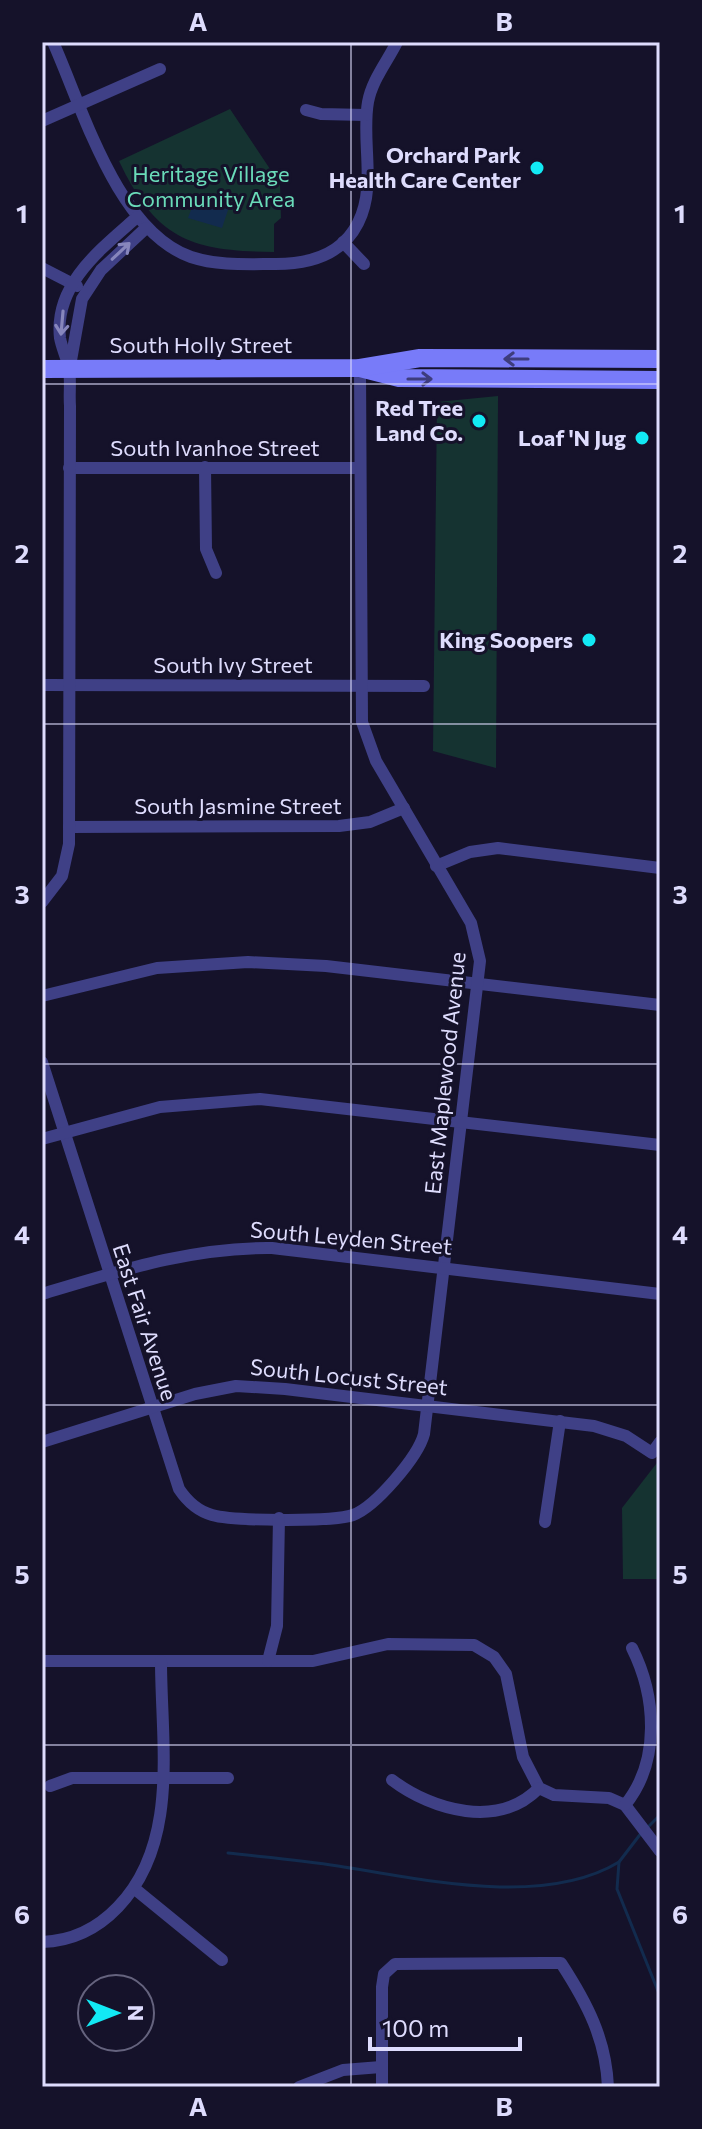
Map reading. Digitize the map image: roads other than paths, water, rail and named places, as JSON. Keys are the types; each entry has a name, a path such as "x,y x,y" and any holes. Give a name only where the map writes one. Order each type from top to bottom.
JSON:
{"main road":[{"name":"South Holly Street","path":"42,369 360,368 420,358 660,359"},
{"name":"South Holly Street","path":"360,368 399,378 660,380"}],"street":[{"path":"53,42 115,183 137,217 146,228 189,256 227,264 310,262 343,242 364,209 366,115 371,91 397,42"},
{"path":"42,121 160,69"},
{"path":"306,110 321,114 366,115"},
{"path":"69,369 60,328 64,304 89,261 137,217"},
{"path":"42,902 66,866 69,827 69,369 79,309 87,291 101,270 146,228"},
{"path":"343,242 364,264"},
{"path":"42,268 87,291"},
{"name":"East Maplewood Avenue","path":"279,1518 346,1517 370,1504 418,1450 427,1404 479,984 480,952 475,933 366,736 360,685 360,368"},
{"path":"205,467 206,549 216,573"},
{"name":"South Ivanhoe Street","path":"69,468 360,468"},
{"name":"South Ivy Street","path":"42,685 424,686"},
{"name":"South Jasmine Street","path":"69,827 339,826 370,822 404,808"},
{"path":"436,866 470,852 498,848 660,868"},
{"path":"42,996 157,968 237,962 286,963 660,1005"},
{"name":"East Fair Avenue","path":"42,1062 175,1483 190,1502 220,1517 279,1518"},
{"path":"42,1139 160,1107 243,1099 292,1100 660,1145"},
{"name":"South Leyden Street","path":"42,1294 166,1257 235,1247 272,1248 444,1267 660,1294"},
{"name":"South Locust Street","path":"42,1442 214,1390 249,1386 560,1421 611,1430 656,1448"},
{"path":"545,1522 560,1421"},
{"path":"268,1661 277,1626 279,1518"},
{"path":"42,1661 313,1661 400,1643 464,1644 484,1650 506,1674 523,1757 539,1788 554,1795 609,1798 629,1810 660,1851"},
{"path":"629,1810 647,1767 652,1733 642,1668 632,1648"},
{"path":"42,1942 69,1939 97,1926 135,1889 157,1841 161,1778 161,1661"},
{"path":"50,1786 72,1778 228,1778"},
{"path":"392,1780 408,1792 455,1808 486,1813 520,1804 539,1788"},
{"path":"135,1889 222,1960"},
{"path":"382,2087 382,1987 384,1974 395,1964 561,1963 602,2038 608,2087"},
{"path":"299,2087 343,2070 381,2067"}],"water":[{"path":"195,199 224,209 229,207 222,228 188,218"}],"waterway":[{"path":"648,1827 660,1815"},
{"path":"642,1832 619,1862 617,1889 660,1996"},
{"path":"228,1853 311,1862 443,1883 519,1887 555,1884 589,1876 619,1862"}],"place":[{"name":"Orchard Park Health Care Center","path":"537,168"},
{"name":"Red Tree Land Co.","path":"479,421"},
{"name":"Loaf 'N Jug","path":"642,438"},
{"name":"King Soopers","path":"589,640"}],"park label":[{"name":"Heritage Village Community Area","path":"211,186"}]}
